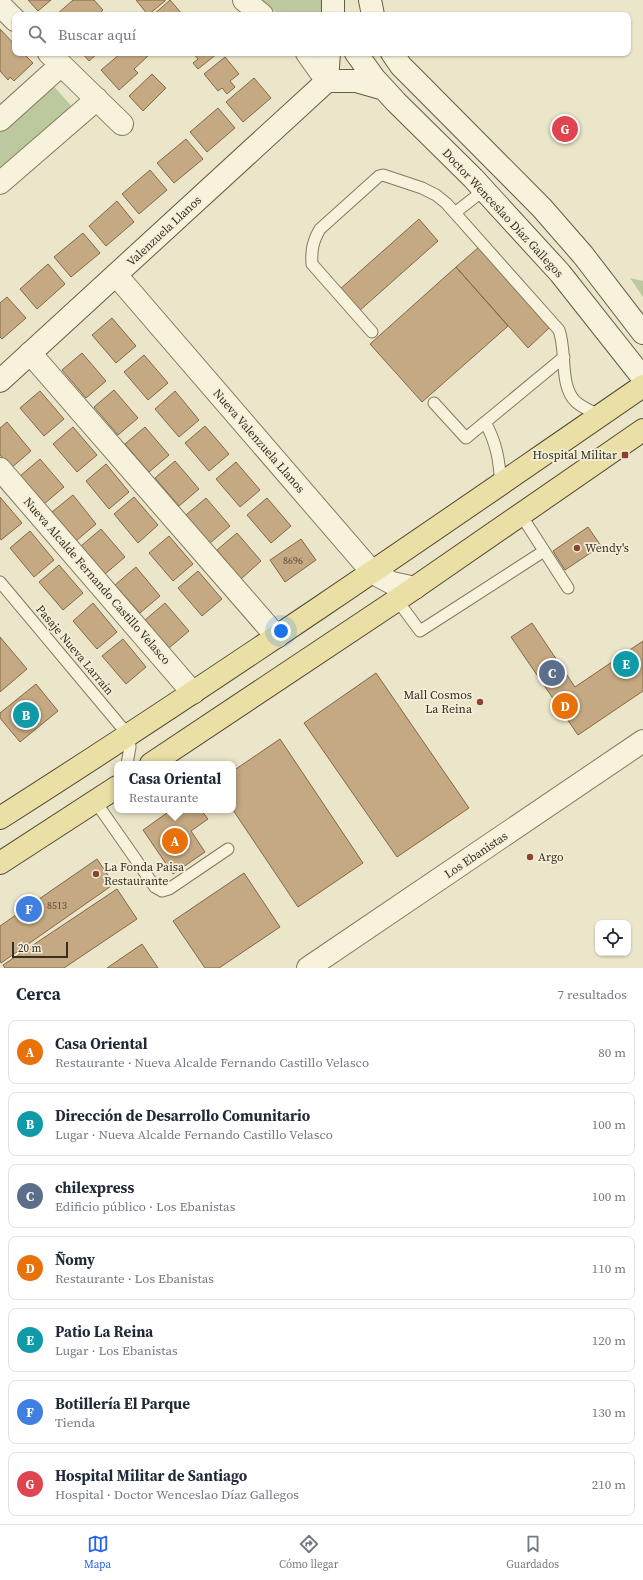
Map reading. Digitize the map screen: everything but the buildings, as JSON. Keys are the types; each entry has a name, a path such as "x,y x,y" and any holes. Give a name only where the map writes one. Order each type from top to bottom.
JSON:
{"main road":[{"path":"0,818 130,736 373,573 643,386"},
{"path":"156,761 415,588 643,430"},
{"path":"0,863 114,788"}],"street":[{"path":"244,0 258,12"},
{"path":"0,5 12,17"},
{"path":"309,56 327,81"},
{"path":"327,81 329,56"},
{"name":"Doctor Wenceslao Díaz Gallegos","path":"358,56 365,67 384,89 484,190 560,273 643,378"},
{"path":"394,56 401,66 542,208 583,255 643,333"},
{"path":"0,120 55,59 122,124"},
{"path":"327,81 356,81 384,89"},
{"name":"Valenzuela Llanos","path":"0,381 327,81"},
{"path":"0,183 97,100"},
{"name":"Nueva Valenzuela Llanos","path":"116,274 373,573 392,583 415,588"},
{"path":"30,353 277,637"},
{"name":"Nueva Alcalde Fernando Castillo Velasco","path":"0,469 193,693"},
{"name":"Los Ebanistas","path":"308,968 643,741"}],"lane":[{"path":"372,332 312,264 311,250 320,229 379,176 383,175 422,188 436,195 456,212 555,324 562,337 567,388 576,402 601,416"},
{"path":"456,212 484,190"},
{"path":"434,402 466,438 564,357"},
{"path":"485,422 499,456 501,484"},
{"path":"521,515 568,588"},
{"path":"397,600 420,631 544,551"},
{"name":"Pasaje Nueva Larraín","path":"0,582 130,736"},
{"path":"128,761 130,736"},
{"path":"95,801 155,887 162,890 169,889 228,849"}],"green space":[{"path":"261,0 322,0 324,9 324,12 276,12"},
{"path":"50,82 74,109 0,173 0,126"},
{"path":"630,278 643,281 643,297"}],"place":[{"name":"Hospital Militar de Santiago","path":"565,129"},
{"name":"Hospital Militar","path":"625,455"},
{"name":"Wendy's","path":"577,548"},
{"name":"Patio La Reina","path":"626,664"},
{"name":"chilexpress","path":"552,673"},
{"name":"Mall Cosmos La Reina","path":"480,702"},
{"name":"Ñomy","path":"565,706"},
{"name":"Dirección de Desarrollo Comunitario","path":"26,715"},
{"name":"Casa Oriental","path":"175,841"},
{"name":"Argo","path":"530,857"},
{"name":"La Fonda Paisa Restaurante","path":"96,874"},
{"name":"Botillería El Parque","path":"29,909"}]}
